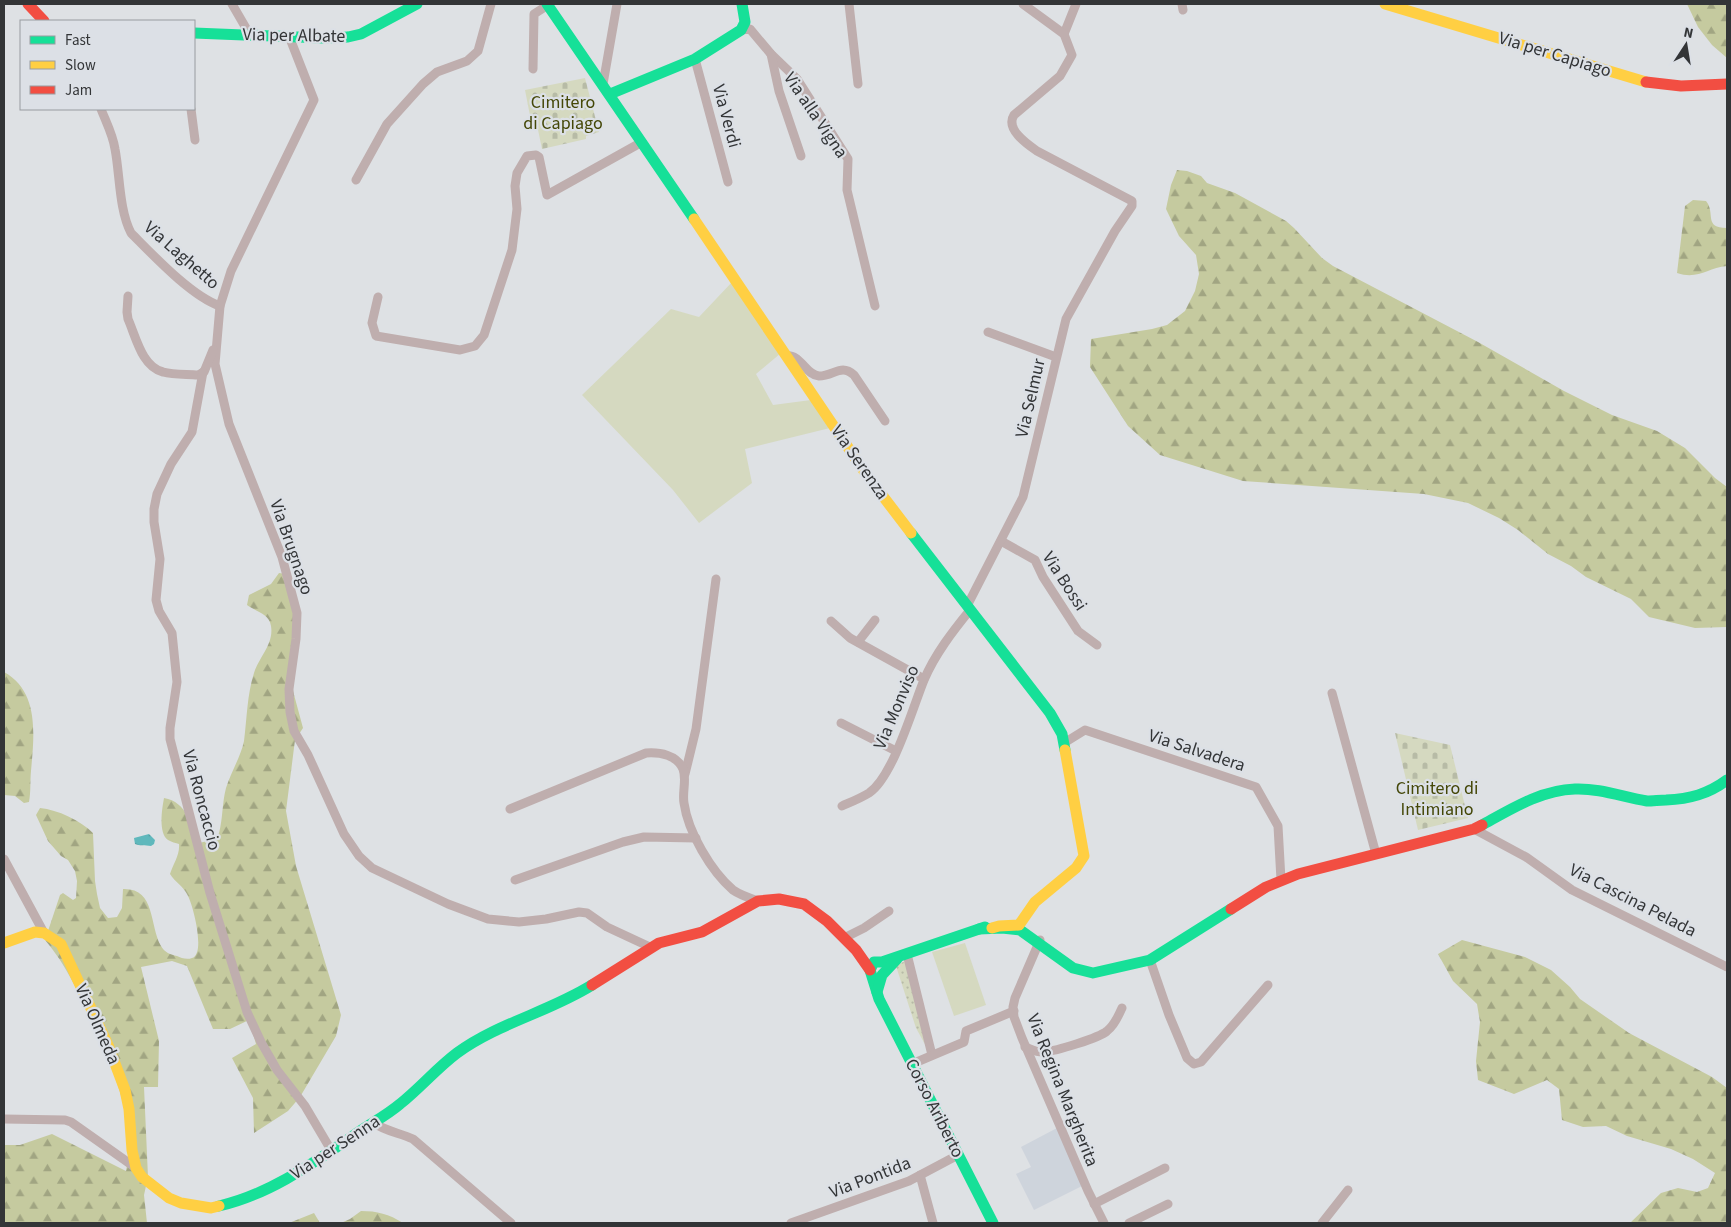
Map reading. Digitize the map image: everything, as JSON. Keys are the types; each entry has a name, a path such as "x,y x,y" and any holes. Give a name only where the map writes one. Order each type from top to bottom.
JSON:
{"street":[{"path":"28,4 43,20"},
{"path":"232,4 250,34"},
{"name":"Via per Albate","path":"195,32 340,38 361,34 417,4"},
{"path":"356,180 387,124 423,84 437,72 467,60 478,51 491,4"},
{"path":"533,69 534,14 547,4"},
{"name":"Via Serenza","path":"547,4 607,89 866,474 1050,713 1062,734 1084,856 1076,868 1034,902 1021,922"},
{"path":"617,4 607,89 695,59 742,30 744,22 742,4"},
{"path":"850,4 858,84"},
{"path":"1023,4 1064,34 1076,4"},
{"name":"Via per Capiago","path":"1385,4 1647,82 1680,86 1727,84"},
{"name":"Via alla Vigna","path":"742,30 750,30 796,79 848,159 847,190 876,306"},
{"name":"Via Selmur","path":"969,608 1023,497 1066,319 1110,239 1132,206 1132,201 1037,151 1012,127 1011,120 1014,115 1060,76 1069,64 1072,55 1064,34"},
{"name":"Via Brugnago","path":"289,36 314,100 230,271 220,306 215,364 229,424 282,557 297,613 296,639 289,689 290,712 294,731 308,755 332,812 344,834 359,856 372,868 448,904 488,919 519,922 579,912 586,913 607,926 650,947"},
{"path":"771,54 779,90 801,156"},
{"name":"Via Verdi","path":"695,59 728,182"},
{"name":"Via Laghetto","path":"101,110 114,142 124,212 127,226 131,233 194,292 211,303 220,306"},
{"path":"191,110 195,140"},
{"path":"378,297 372,323 376,336 460,350 475,346 484,335 512,250 517,208 515,186 517,173 527,156 536,155 539,158 547,195 642,142"},
{"path":"128,296 128,319 150,365 154,369 164,372 198,376 203,372"},
{"path":"988,332 1056,357"},
{"name":"Via Roncaccio","path":"217,346 203,372 192,432 171,464 157,494 154,509 154,522 160,559 156,600 159,611 172,633 177,682 170,728 173,754 210,893 247,1012 277,1070 305,1106 331,1150"},
{"path":"786,355 796,357 810,373 819,376 843,369 848,370 854,375 885,421"},
{"name":"Via Bossi","path":"1001,541 1035,560 1043,577 1078,631 1097,645"},
{"path":"684,777 696,729 716,579"},
{"name":"Via Monviso","path":"842,806 871,792 887,772 912,714 924,679 940,649 969,608"},
{"path":"858,642 875,620"},
{"path":"831,621 850,638 924,679"},
{"path":"1332,693 1376,854"},
{"path":"841,723 896,751"},
{"name":"Via Salvadera","path":"1064,742 1085,730 1256,787 1278,826 1281,880"},
{"path":"510,809 646,753 656,752 675,759 683,768 686,816 696,838 723,879 734,891 758,901 779,898 804,904 828,921 856,950 878,969 903,955 1005,921 1021,922 1039,942"},
{"path":"992,928 1020,930 1066,963 1082,971 1106,971 1150,960 1266,887 1281,880 1474,829 1517,806 1548,793 1575,789 1606,792 1649,801 1687,799 1713,790 1727,780"},
{"name":"Via Cascina Pelada","path":"1474,829 1526,857 1572,890 1727,966"},
{"path":"515,880 623,842 644,837 696,838"},
{"path":"4,859 44,933"},
{"name":"Via per Senna","path":"4,1119 65,1120 71,1122 136,1168 151,1185 169,1198 181,1203 211,1208 237,1202 264,1191 374,1123 399,1106 456,1054 471,1043 576,995 650,947 702,932 758,901"},
{"path":"844,938 864,928 889,911"},
{"path":"980,930 998,926 1015,926 1021,922"},
{"path":"4,943 35,932 44,933"},
{"name":"Via Olmeda","path":"44,933 61,944 82,987 119,1073 129,1108 132,1150 136,1168"},
{"name":"Via Regina Margherita","path":"1039,942 1016,998 1014,1017 1025,1047 1104,1223"},
{"path":"903,955 932,1055"},
{"path":"1150,960 1169,1015 1187,1058 1194,1064 1201,1062 1268,986"},
{"name":"Corso Ariberto","path":"878,969 877,992 993,1223"},
{"path":"1025,1047 1038,1052 1045,1052 1105,1033 1113,1027 1122,1008"},
{"path":"912,1064 964,1042 966,1031 1014,1011"},
{"path":"374,1123 384,1130 394,1131 413,1139 511,1223"},
{"name":"Via Pontida","path":"791,1223 909,1181 958,1155"},
{"path":"1094,1204 1165,1168"},
{"path":"920,1175 932,1223"},
{"path":"1322,1223 1348,1190"},
{"path":"1129,1223 1168,1204"}],"shaded area":[{"path":"1057,1128 1086,1184 1034,1210 1016,1174 1031,1167 1021,1147"}],"green space":[{"path":"1687,4 1727,4 1727,58 1712,45 1698,27"},
{"name":"Cimitero di Capiago","path":"585,78 599,132 586,136 586,139 542,149 537,125 532,126 525,90"},
{"path":"1177,170 1201,176 1207,183 1235,193 1286,221 1322,258 1333,266 1478,342 1564,391 1612,415 1657,431 1685,448 1715,478 1727,487 1727,627 1695,628 1649,617 1631,599 1586,577 1571,566 1548,554 1518,530 1499,518 1468,503 1424,494 1243,481 1160,455 1128,426 1090,367 1091,339 1167,325 1185,311 1195,291 1199,274 1196,255 1179,236 1166,209 1171,185"},
{"path":"1693,200 1706,201 1709,206 1712,223 1727,228 1727,266 1697,274 1684,275 1677,273 1685,206"},
{"path":"733,281 781,353 756,374 773,405 811,400 830,428 745,449 752,483 699,523 673,490 582,395 671,309 699,317"},
{"path":"279,573 286,574 294,586 293,691 303,728 295,740 286,811 296,866 341,1015 336,1036 300,1097 288,1111 254,1133 253,1098 232,1058 256,1044 249,1020 230,1029 213,1029 187,966 172,961 141,967 159,1041 158,1087 144,1087 148,1177 144,1195 147,1223 4,1223 4,1145 20,1145 52,1134 126,1171 129,1152 125,1113 107,1056 71,978 60,959 45,940 60,895 63,893 73,900 76,898 77,881 75,871 68,860 61,856 48,841 36,815 40,808 54,811 68,816 93,833 97,894 100,908 108,918 117,917 122,908 123,889 134,890 141,895 150,909 157,937 164,950 170,954 188,959 196,955 198,948 197,928 190,899 170,874 177,856 179,844 168,840 163,832 162,808 164,798 172,800 183,809 199,843 216,839 219,833 226,788 244,741 252,681 256,667 268,645 271,633 268,618 247,605 249,595 271,584"},
{"path":"4,672 16,681 24,691 32,716 33,744 30,794 29,802 24,803 15,796 4,795"},
{"name":"Cimitero di Intimiano","path":"1395,733 1450,745 1468,818 1418,830"},
{"path":"1462,940 1525,957 1551,970 1580,999 1629,1033 1712,1077 1727,1088 1727,1223 1630,1223 1661,1193 1678,1188 1697,1192 1708,1188 1715,1173 1693,1159 1671,1149 1627,1136 1606,1126 1583,1127 1562,1120 1559,1089 1547,1080 1514,1094 1478,1080 1476,1061 1480,1022 1477,1004 1453,981 1438,954"},
{"path":"965,943 986,1005 954,1016 932,952"},
{"path":"905,961 927,1048 916,1028 896,966"},
{"path":"361,1211 383,1214 403,1223 341,1223"},
{"path":"314,1213 320,1223 289,1223"}],"water":[{"path":"149,834 155,840 154,844 151,846 135,844 134,838"}],"traffic: fast":[{"path":"195,33 323,38 348,37 361,34 417,4"},
{"path":"547,4 694,219"},
{"path":"610,94 695,59 741,30 745,22 742,4"},
{"path":"911,533 1050,713 1062,734 1065,750"},
{"path":"1482,825 1527,801 1562,790 1584,789 1647,801 1666,800 1698,795 1713,789 1727,780"},
{"path":"979,929 1002,928 1020,930 1073,968 1093,973 1150,960 1231,909"},
{"path":"985,927 882,962 874,962 870,970 879,999 993,1223"},
{"path":"877,992 882,975 897,959"},
{"path":"219,1206 237,1201 272,1186 322,1157 395,1108 457,1053 473,1043 506,1025 559,1003 592,985"}],"traffic: slow":[{"path":"1385,4 1646,82"},
{"path":"694,219 866,474 911,533"},
{"path":"992,928 1019,925 1035,902 1076,868 1084,856 1065,750"},
{"path":"4,943 35,932 44,933 61,944 108,1045 125,1090 136,1168 142,1177 169,1198 181,1203 211,1208 219,1206"}],"traffic: jam":[{"path":"28,4 43,20"},
{"path":"1646,82 1681,86 1727,84"},
{"path":"1231,909 1266,887 1298,874 1474,829 1482,825"},
{"path":"592,985 659,943 702,932 758,901 779,899 804,904 827,921 856,950 870,970"}]}
